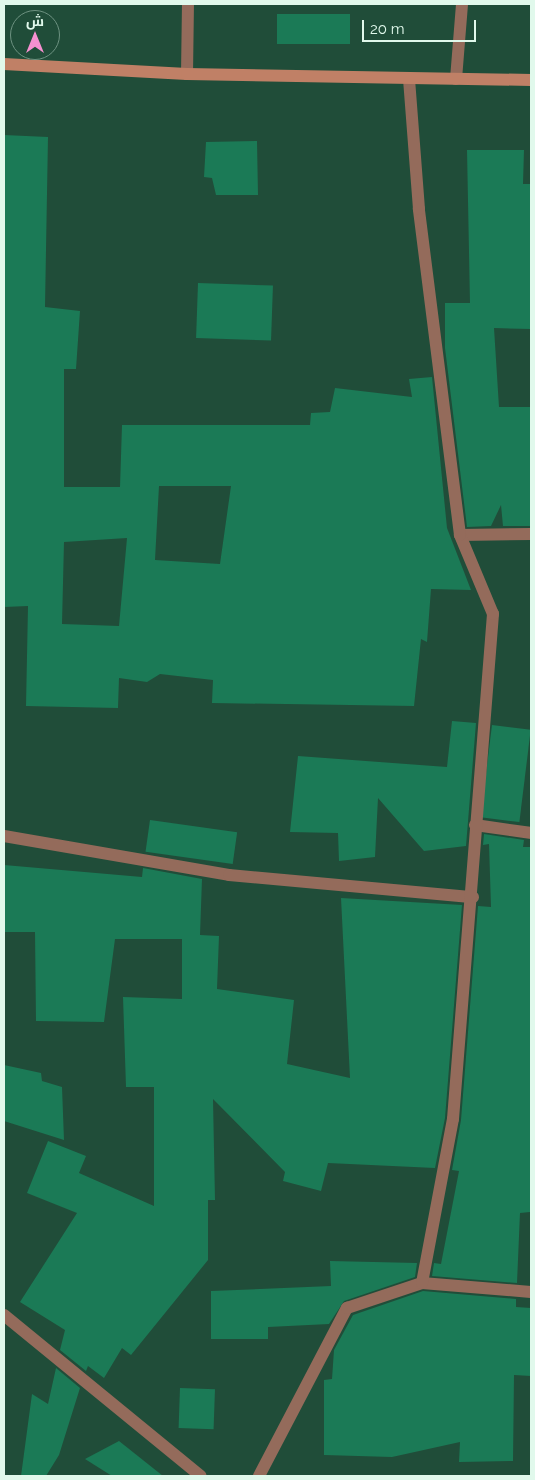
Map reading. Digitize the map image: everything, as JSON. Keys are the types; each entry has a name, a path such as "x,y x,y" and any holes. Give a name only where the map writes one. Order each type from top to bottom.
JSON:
{"main road":[{"path":"4,64 187,74 531,80"}],"street":[{"path":"187,74 188,4"},
{"path":"456,79 462,4"},
{"path":"409,78 419,209 460,535 493,614 475,825 473,896 453,1119 422,1283"},
{"path":"460,535 531,534"},
{"path":"475,825 531,833"},
{"path":"4,836 229,875 473,896"},
{"path":"259,1476 347,1308 422,1283 531,1292"},
{"path":"4,1315 201,1476"}],"building":[{"path":"277,14 350,14 350,44 277,44"},
{"path":"4,135 48,137 45,307 80,311 76,369 64,369 64,487 120,487 122,425 310,425 311,413 330,412 335,388 412,397 409,379 432,377 447,528 471,590 431,589 427,642 421,639 414,706 212,703 213,680 160,674 147,682 119,678 118,708 26,706 28,606 4,607","holes":["159,486 231,486 220,564 155,560","127,538 119,626 62,624 64,542"]},
{"path":"257,141 258,195 216,195 212,178 204,177 206,142"},
{"path":"467,150 524,150 523,184 531,184 531,329 494,328 499,407 531,407 531,526 503,526 501,505 491,526 467,527 445,348 445,303 470,303"},
{"path":"198,283 273,286 271,341 196,338"},
{"path":"452,721 476,723 466,846 424,851 378,798 375,857 339,861 338,833 290,832 298,756 447,767"},
{"path":"492,725 531,730 519,822 481,817"},
{"path":"150,820 237,832 233,864 146,852"},
{"path":"484,834 524,840 523,847 531,847 531,1188 530,1212 520,1213 517,1283 432,1276 434,1263 441,1264 459,1171 452,1170 461,1120 478,906 491,907 489,844 483,845"},
{"path":"4,865 142,877 143,868 202,879 200,935 219,936 217,989 294,1000 287,1064 350,1078 341,898 462,905 445,1118 435,1168 328,1163 321,1191 283,1181 285,1172 213,1099 215,1200 208,1200 208,1260 131,1355 122,1348 104,1378 88,1366 86,1371 60,1350 65,1330 20,1302 77,1213 27,1193 48,1141 86,1156 79,1173 154,1206 154,1087 126,1087 123,997 182,999 182,939 115,939 104,1022 36,1021 35,932 4,932"},
{"path":"4,1065 41,1073 42,1081 62,1087 64,1140 4,1121"},
{"path":"330,1261 417,1263 415,1277 344,1301 329,1324 268,1327 268,1339 211,1339 211,1291 331,1286"},
{"path":"423,1291 516,1299 516,1307 531,1308 531,1376 514,1375 513,1461 459,1462 460,1442 392,1457 324,1455 324,1380 332,1379 334,1350 353,1315"},
{"path":"56,1368 80,1388 59,1455 46,1476 21,1476 32,1394 48,1404"},
{"path":"180,1388 215,1389 214,1429 179,1428"},
{"path":"119,1441 163,1476 112,1476 85,1459"}]}
